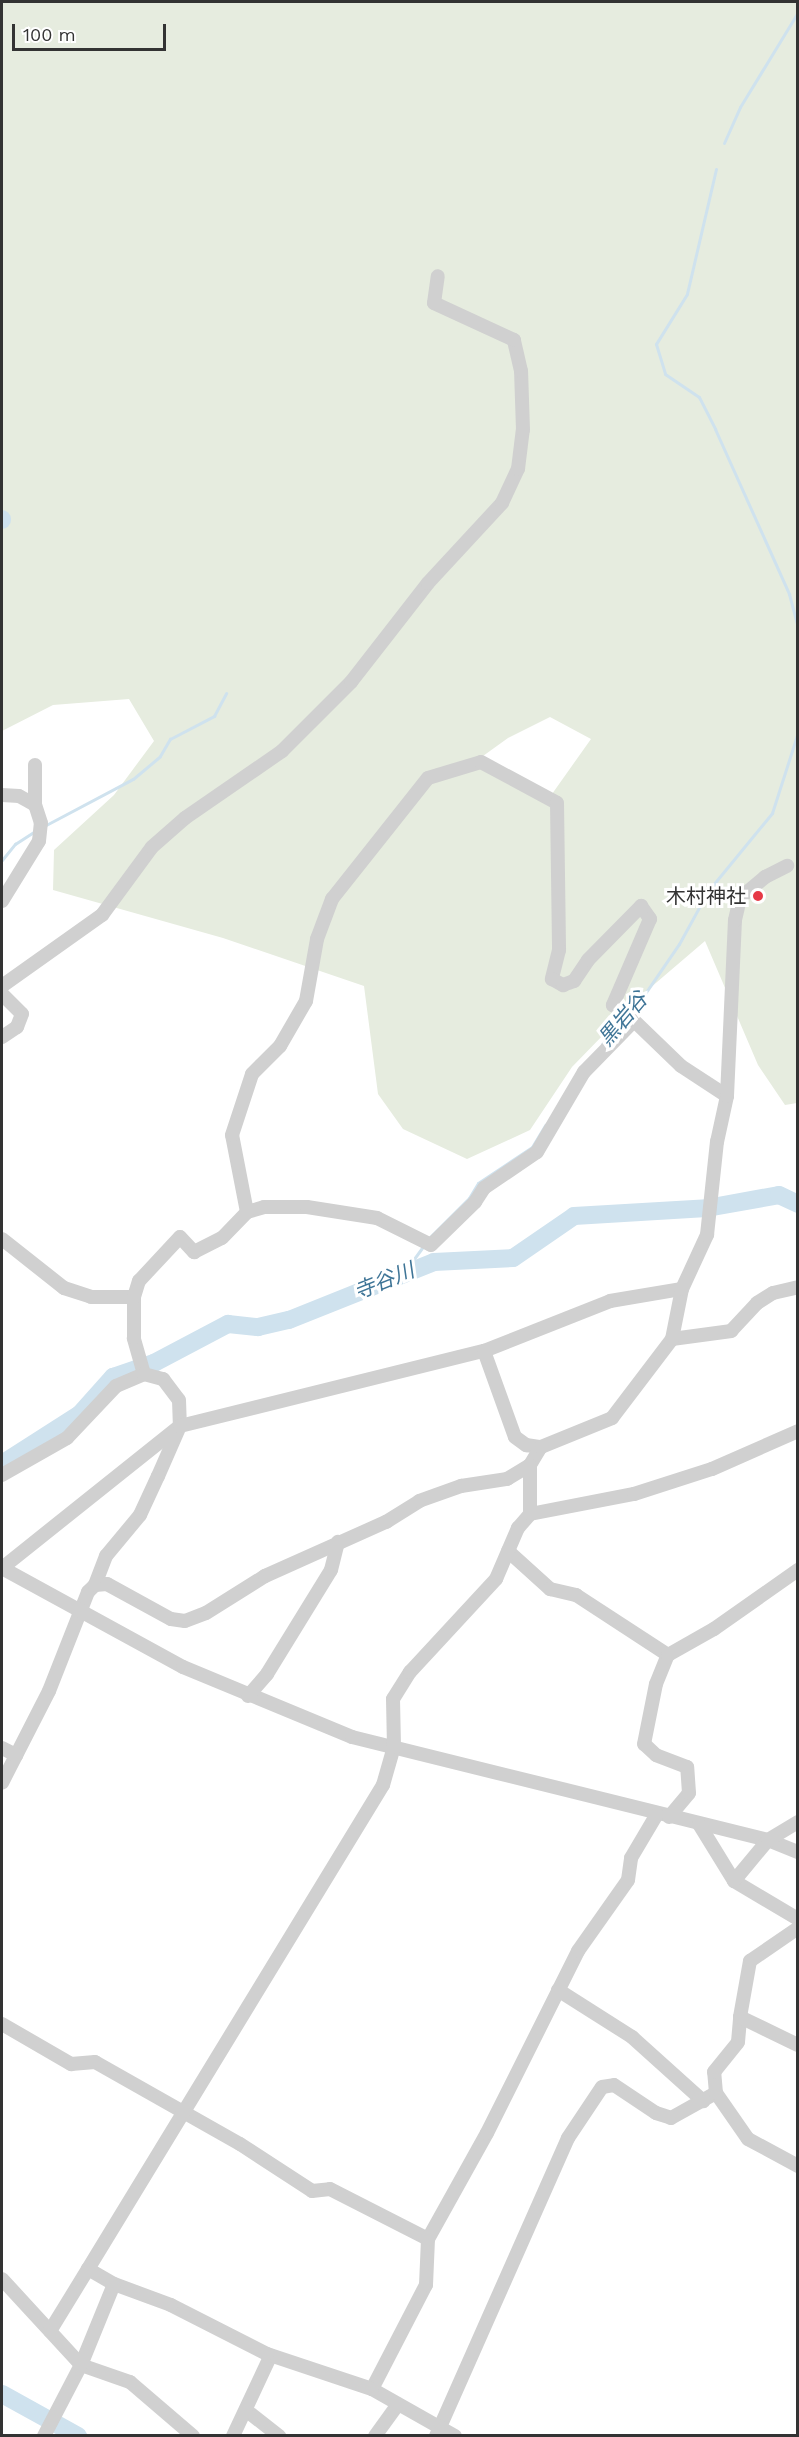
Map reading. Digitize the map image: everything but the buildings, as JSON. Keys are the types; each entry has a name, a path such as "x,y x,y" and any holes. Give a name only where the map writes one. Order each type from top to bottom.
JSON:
{"street":[{"path":"2,986 102,915 152,847 185,818 282,751 308,727 351,682 428,584 502,503 518,469 523,430 521,371 514,340 434,303 438,276"},
{"path":"247,1212 232,1135 252,1074 280,1046 306,1001 317,939 332,899 428,778 481,762 557,803 559,950 552,979 563,985 574,981 588,960 640,906 650,918 613,1005 681,1066 727,1096"},
{"path":"2,902 34,850 40,828 35,805 35,765"},
{"path":"2,795 19,796 35,805"},
{"path":"484,1351 515,1437 526,1445 541,1447 612,1418 672,1339 682,1289 707,1236 712,1208 717,1142 727,1096 735,920 740,898 765,877 787,866"},
{"path":"2,994 22,1014 17,1027 2,1037"},
{"path":"2,1783 49,1691 88,1592 95,1585 106,1556 140,1515 180,1426 179,1400 163,1379 142,1367 134,1338 134,1297 139,1281 180,1238 194,1252 222,1238 247,1212 264,1207 307,1207 377,1218 425,1242 476,1202 484,1188 537,1152 584,1072 630,1019"},
{"path":"2,1239 64,1288 91,1297 134,1297"},
{"path":"672,1339 731,1332 757,1303 773,1293 798,1287"},
{"path":"682,1289 610,1301 484,1351 180,1426 2,1568 80,1614 248,1696 352,1737 663,1816 768,1840 798,1851"},
{"path":"2,1475 68,1438 116,1386 142,1367"},
{"path":"50,2331 383,1785 394,1747 393,1699 410,1672 496,1579 518,1528 530,1514 634,1494 712,1469 798,1431"},
{"path":"95,1585 107,1584 171,1619 185,1621 206,1613 265,1576 386,1522 419,1501 462,1486 507,1479 530,1465 541,1447"},
{"path":"530,1465 530,1514"},
{"path":"248,1696 272,1666 331,1570 338,1542"},
{"path":"508,1551 550,1589 576,1595 668,1655"},
{"path":"372,2389 426,2285 428,2239 487,2133 578,1951 628,1880 631,1858 663,1816 689,1793 687,1767 656,1755 644,1744 656,1684 668,1655 714,1629 798,1570"},
{"path":"2,1748 16,1755"},
{"path":"734,1881 768,1840 798,1822"},
{"path":"699,1824 734,1881 798,1919"},
{"path":"798,1929 750,1961 738,2042 714,2072 716,2093 748,2139 798,2166"},
{"path":"558,1990 632,2037 703,2101"},
{"path":"740,2017 798,2045"},
{"path":"2,2024 71,2064 95,2062 183,2114 240,2144 312,2192 330,2188 428,2239"},
{"path":"439,2431 568,2138 602,2087 614,2085 656,2113 671,2118 716,2093"},
{"path":"88,2269 114,2284 171,2305 271,2355 372,2389 439,2431 455,2436"},
{"path":"2,2279 81,2365 130,2382 194,2436"},
{"path":"46,2432 81,2365 114,2284"},
{"path":"233,2436 247,2411 271,2355"},
{"path":"375,2436 398,2404"},
{"path":"247,2411 279,2436"}],"shaded area":[{"path":"2,2 797,2 797,1103 785,1105 758,1065 705,941 643,994 572,1067 530,1130 467,1159 403,1129 378,1094 364,986 223,938 53,890 54,850 114,795 154,741 129,699 53,705 2,731","holes":["550,717 591,739 552,794 483,756 508,738"]}],"waterway":[{"path":"724,143 740,107 798,12"},
{"path":"716,169 687,294 656,344 665,374 699,397 789,594 798,628"},
{"path":"46,825 133,779 160,756 170,739 214,716 226,693"},
{"name":"黒岩谷","path":"631,1014 679,944 708,891 772,813 798,732"},
{"path":"2,860 15,844 35,831"},
{"name":"黒岩谷","path":"602,1044 627,1019"},
{"name":"黒岩谷","path":"429,1238 469,1198 478,1183 532,1147 545,1125"},
{"name":"寺谷川","path":"2,1464 80,1414 113,1377 154,1363 228,1324 258,1327 289,1320 434,1262 513,1258 574,1216 707,1208 779,1195 798,1204"},
{"name":"黒岩谷","path":"403,1274 423,1246"},
{"path":"2,2394 78,2436"}],"place":[{"name":"木村神社","path":"758,896"}]}
